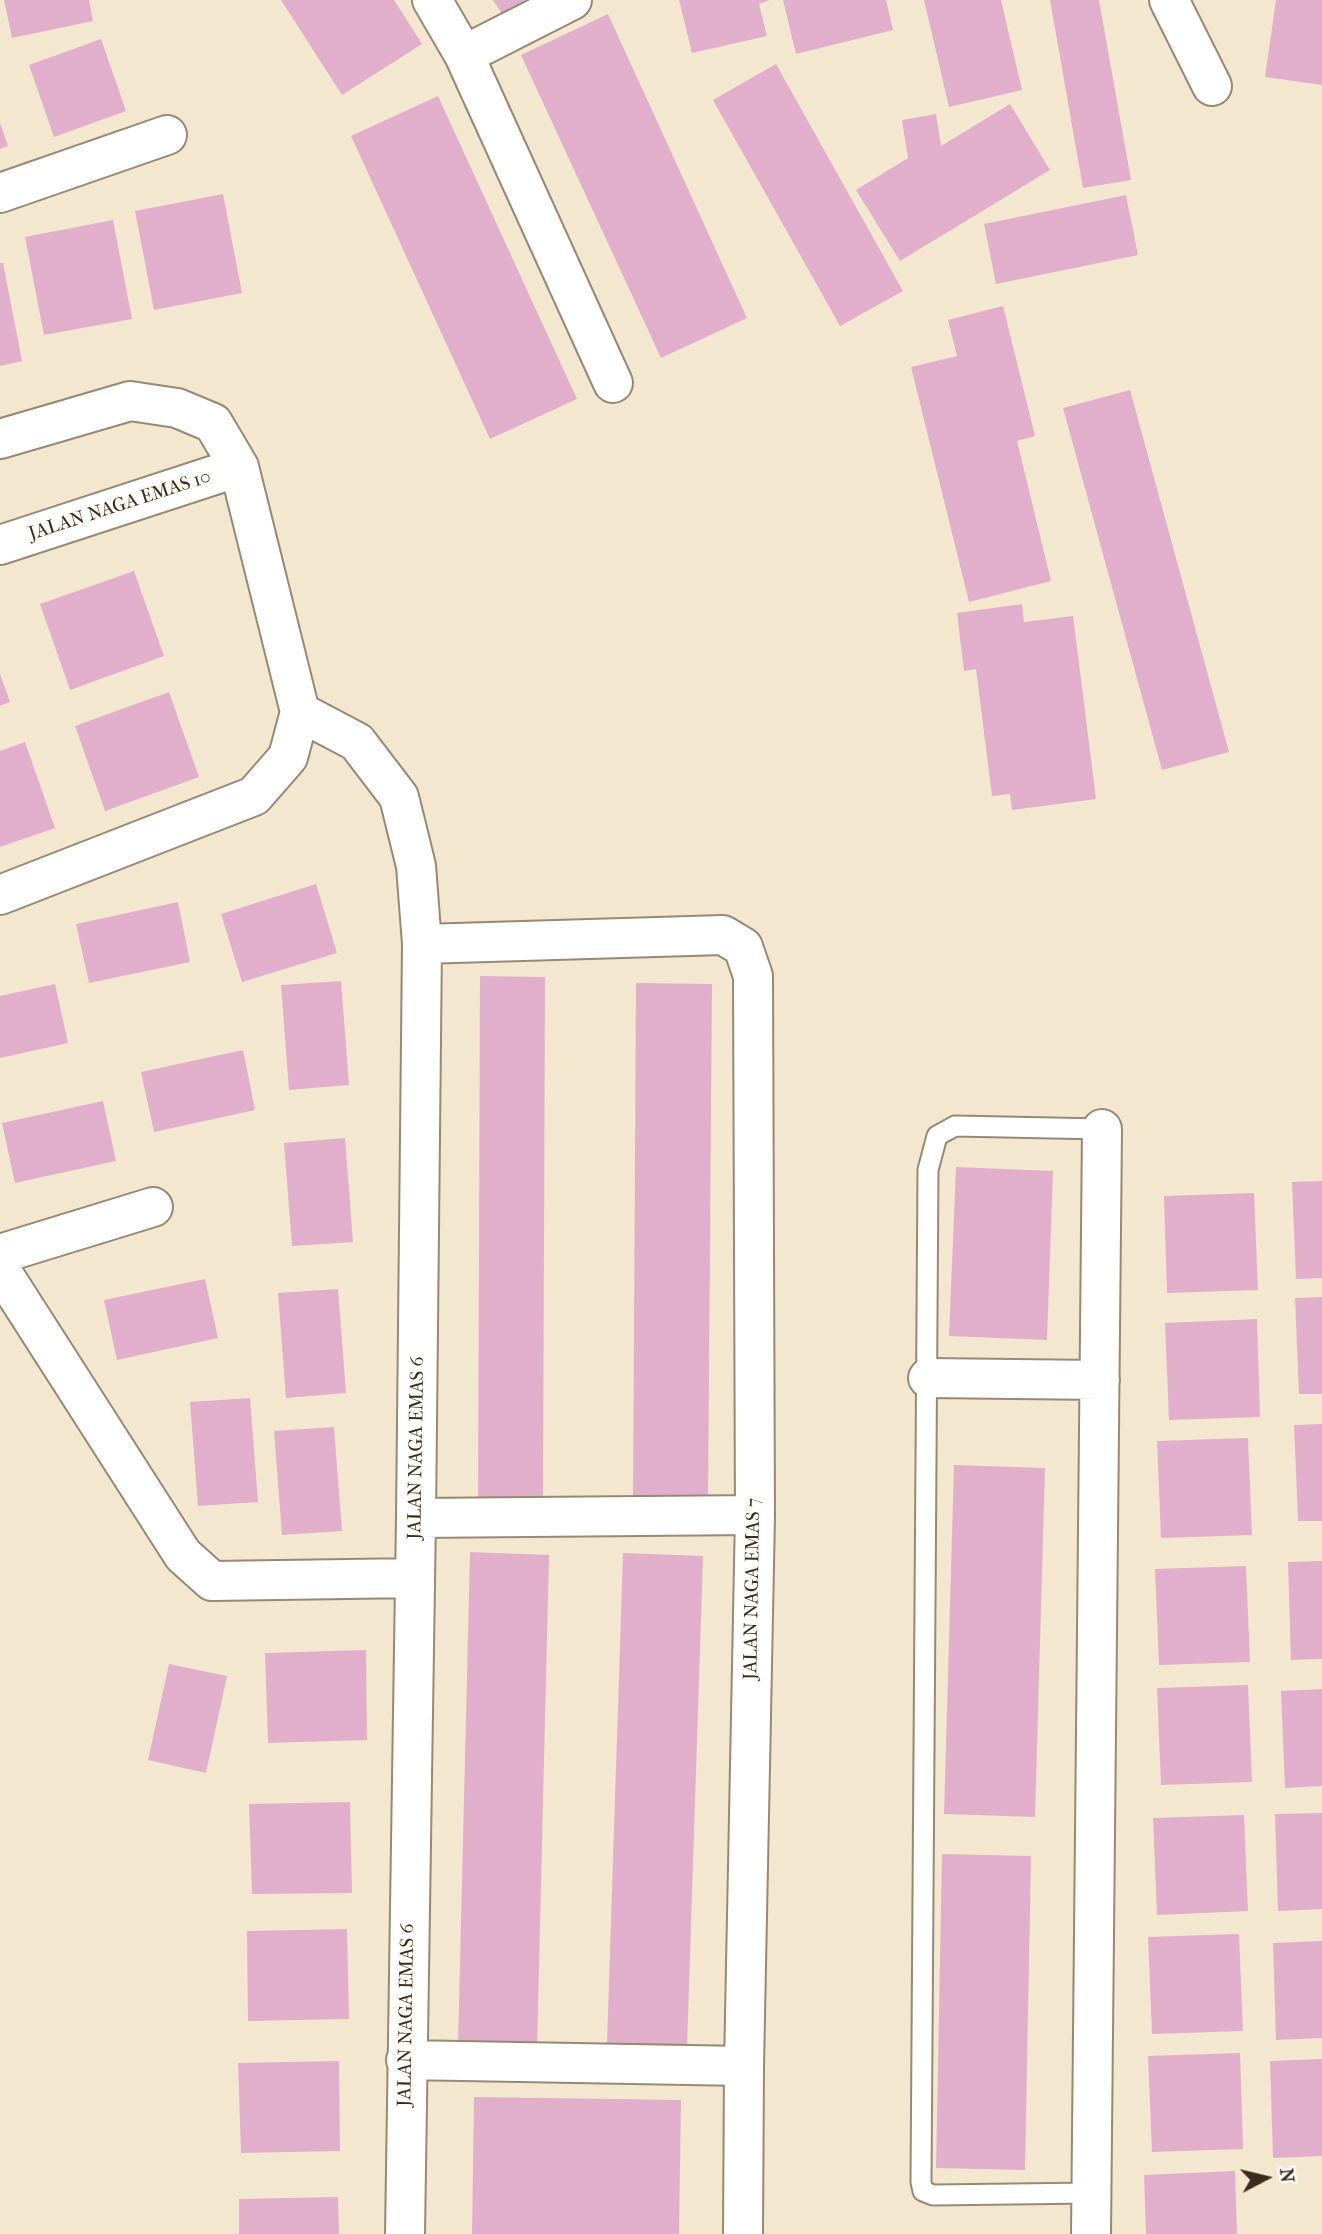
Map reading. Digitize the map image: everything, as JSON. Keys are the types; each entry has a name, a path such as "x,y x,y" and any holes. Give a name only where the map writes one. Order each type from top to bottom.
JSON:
{"street":[{"path":"432,0 464,55 613,383"},
{"path":"464,55 572,0"},
{"path":"1169,0 1212,86"},
{"path":"0,193 167,135"},
{"path":"0,439 130,401 177,408 213,423 239,467 300,712 288,757 254,796 0,895"},
{"name":"JALAN NAGA EMAS 10","path":"0,545 239,467"},
{"name":"JALAN NAGA EMAS 6","path":"300,712 357,741 399,797 416,866 422,944 405,2234"},
{"name":"JALAN NAGA EMAS 7","path":"422,944 723,935 743,947 753,976 755,1515 743,2234"},
{"path":"1091,2234 1102,1129"},
{"path":"0,1254 153,1207"},
{"path":"0,1269 183,1555 212,1581 415,1578"},
{"path":"928,1378 1100,1380"},
{"path":"416,1518 755,1515"},
{"path":"406,2060 744,2066"}],"lane":[{"path":"1092,2193 933,2195 923,2191 921,2168 928,1170 937,1136 956,1126 1102,1129"}],"building":[{"path":"4,0 89,0 93,21 12,38"},
{"path":"281,0 394,0 422,44 342,95"},
{"path":"493,0 525,0 503,15"},
{"path":"679,0 770,0 759,4 767,36 692,53"},
{"path":"783,0 886,0 893,30 796,54"},
{"path":"924,0 1001,0 1022,90 949,107"},
{"path":"1050,0 1099,0 1131,180 1083,188"},
{"path":"1276,0 1322,0 1322,85 1265,77"},
{"path":"608,14 747,318 661,358 521,55"},
{"path":"101,39 126,111 54,137 29,65"},
{"path":"776,64 903,291 840,326 713,100"},
{"path":"438,96 577,399 490,439 351,136"},
{"path":"1010,104 1050,170 900,261 856,190 908,158 902,120 936,114 941,146"},
{"path":"0,123 8,146 0,149"},
{"path":"223,194 242,293 154,310 135,211"},
{"path":"1126,195 1138,255 996,284 984,224"},
{"path":"113,220 132,319 44,335 25,237"},
{"path":"0,263 3,263 22,361 0,366"},
{"path":"1003,306 1035,436 1017,441 1051,581 969,602 911,367 957,356 948,320"},
{"path":"1130,390 1229,752 1162,770 1063,408"},
{"path":"134,571 164,656 70,690 40,604"},
{"path":"1022,604 1024,622 1073,616 1096,799 1012,810 1010,794 992,796 976,669 964,671 957,613"},
{"path":"0,674 10,702 0,706"},
{"path":"169,692 199,777 105,811 75,726"},
{"path":"25,742 55,828 0,847 0,751"},
{"path":"316,884 337,953 242,982 221,914"},
{"path":"178,902 190,962 89,983 76,924"},
{"path":"480,976 545,977 543,1504 478,1504"},
{"path":"341,981 349,1085 289,1090 281,985"},
{"path":"636,983 712,984 708,1499 633,1498"},
{"path":"55,984 68,1043 0,1058 0,996"},
{"path":"243,1050 255,1110 154,1132 141,1072"},
{"path":"103,1101 116,1161 15,1183 2,1123"},
{"path":"345,1138 353,1242 292,1246 284,1143"},
{"path":"956,1167 1053,1171 1047,1340 949,1336"},
{"path":"1322,1181 1322,1278 1296,1279 1292,1182"},
{"path":"1254,1193 1258,1290 1167,1293 1164,1196"},
{"path":"205,1279 218,1338 117,1360 104,1300"},
{"path":"338,1289 346,1393 286,1398 278,1293"},
{"path":"1322,1297 1322,1394 1299,1394 1295,1298"},
{"path":"1257,1319 1260,1417 1169,1420 1165,1323"},
{"path":"250,1398 258,1502 198,1506 190,1402"},
{"path":"1322,1424 1322,1521 1298,1521 1294,1425"},
{"path":"334,1427 342,1531 282,1535 274,1431"},
{"path":"1248,1438 1252,1535 1161,1538 1157,1441"},
{"path":"954,1465 1045,1468 1035,1817 944,1814"},
{"path":"470,1552 549,1555 537,2048 458,2046"},
{"path":"623,1553 703,1556 687,2047 607,2044"},
{"path":"1322,1561 1322,1659 1291,1660 1288,1562"},
{"path":"1246,1566 1250,1662 1159,1665 1155,1569"},
{"path":"366,1650 367,1740 268,1743 265,1653"},
{"path":"169,1664 227,1676 206,1773 148,1760"},
{"path":"1248,1685 1252,1782 1161,1785 1157,1688"},
{"path":"1322,1689 1322,1786 1285,1788 1281,1691"},
{"path":"350,1802 352,1893 252,1894 249,1804"},
{"path":"1322,1813 1322,1909 1278,1911 1275,1814"},
{"path":"1244,1815 1248,1911 1157,1915 1153,1818"},
{"path":"942,1854 1031,1856 1025,2170 936,2168"},
{"path":"347,1929 349,2019 248,2021 247,1931"},
{"path":"1239,1934 1243,2031 1152,2034 1148,1937"},
{"path":"1322,1941 1322,2038 1276,2040 1273,1943"},
{"path":"1240,2053 1243,2149 1152,2152 1148,2056"},
{"path":"1322,2059 1322,2156 1273,2158 1270,2061"},
{"path":"339,2061 340,2151 241,2153 238,2063"},
{"path":"474,2097 681,2100 679,2234 472,2234"},
{"path":"1235,2171 1237,2234 1146,2234 1144,2175"},
{"path":"338,2197 339,2234 239,2234 239,2199"}]}
